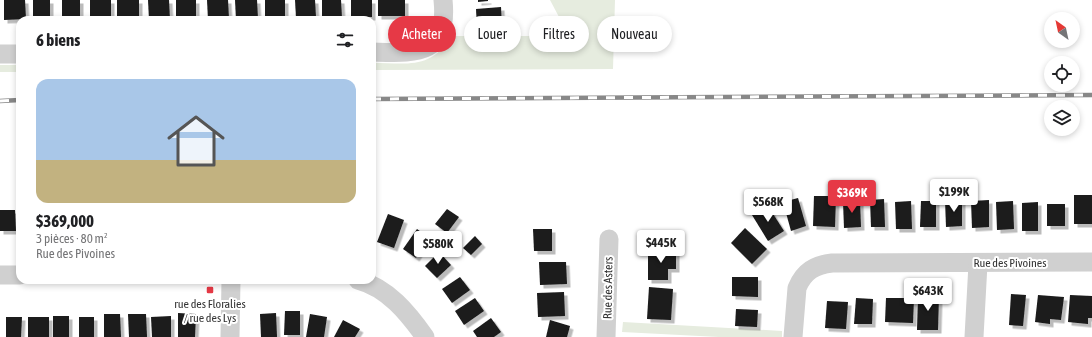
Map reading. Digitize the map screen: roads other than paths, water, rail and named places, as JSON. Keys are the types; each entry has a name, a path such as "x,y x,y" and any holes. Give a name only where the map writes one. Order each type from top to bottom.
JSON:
{"street":[{"path":"376,52 413,52 430,46 438,38 442,28 444,17 443,0"},
{"path":"0,54 16,54"},
{"name":"Rue des Asters","path":"606,337 609,239"},
{"name":"Rue des Pivoines","path":"793,337 797,288 803,277 815,266 832,263 978,264 1092,262"},
{"path":"974,337 978,264"},
{"path":"0,275 16,275"},
{"path":"230,337 231,284"},
{"path":"366,284 381,291 397,303 411,318 425,337"}],"railway":[{"path":"376,99 1092,95"},
{"path":"0,101 16,100"}],"place":[{"name":"rue des Floralies / rue des Lys","path":"210,290"}]}
